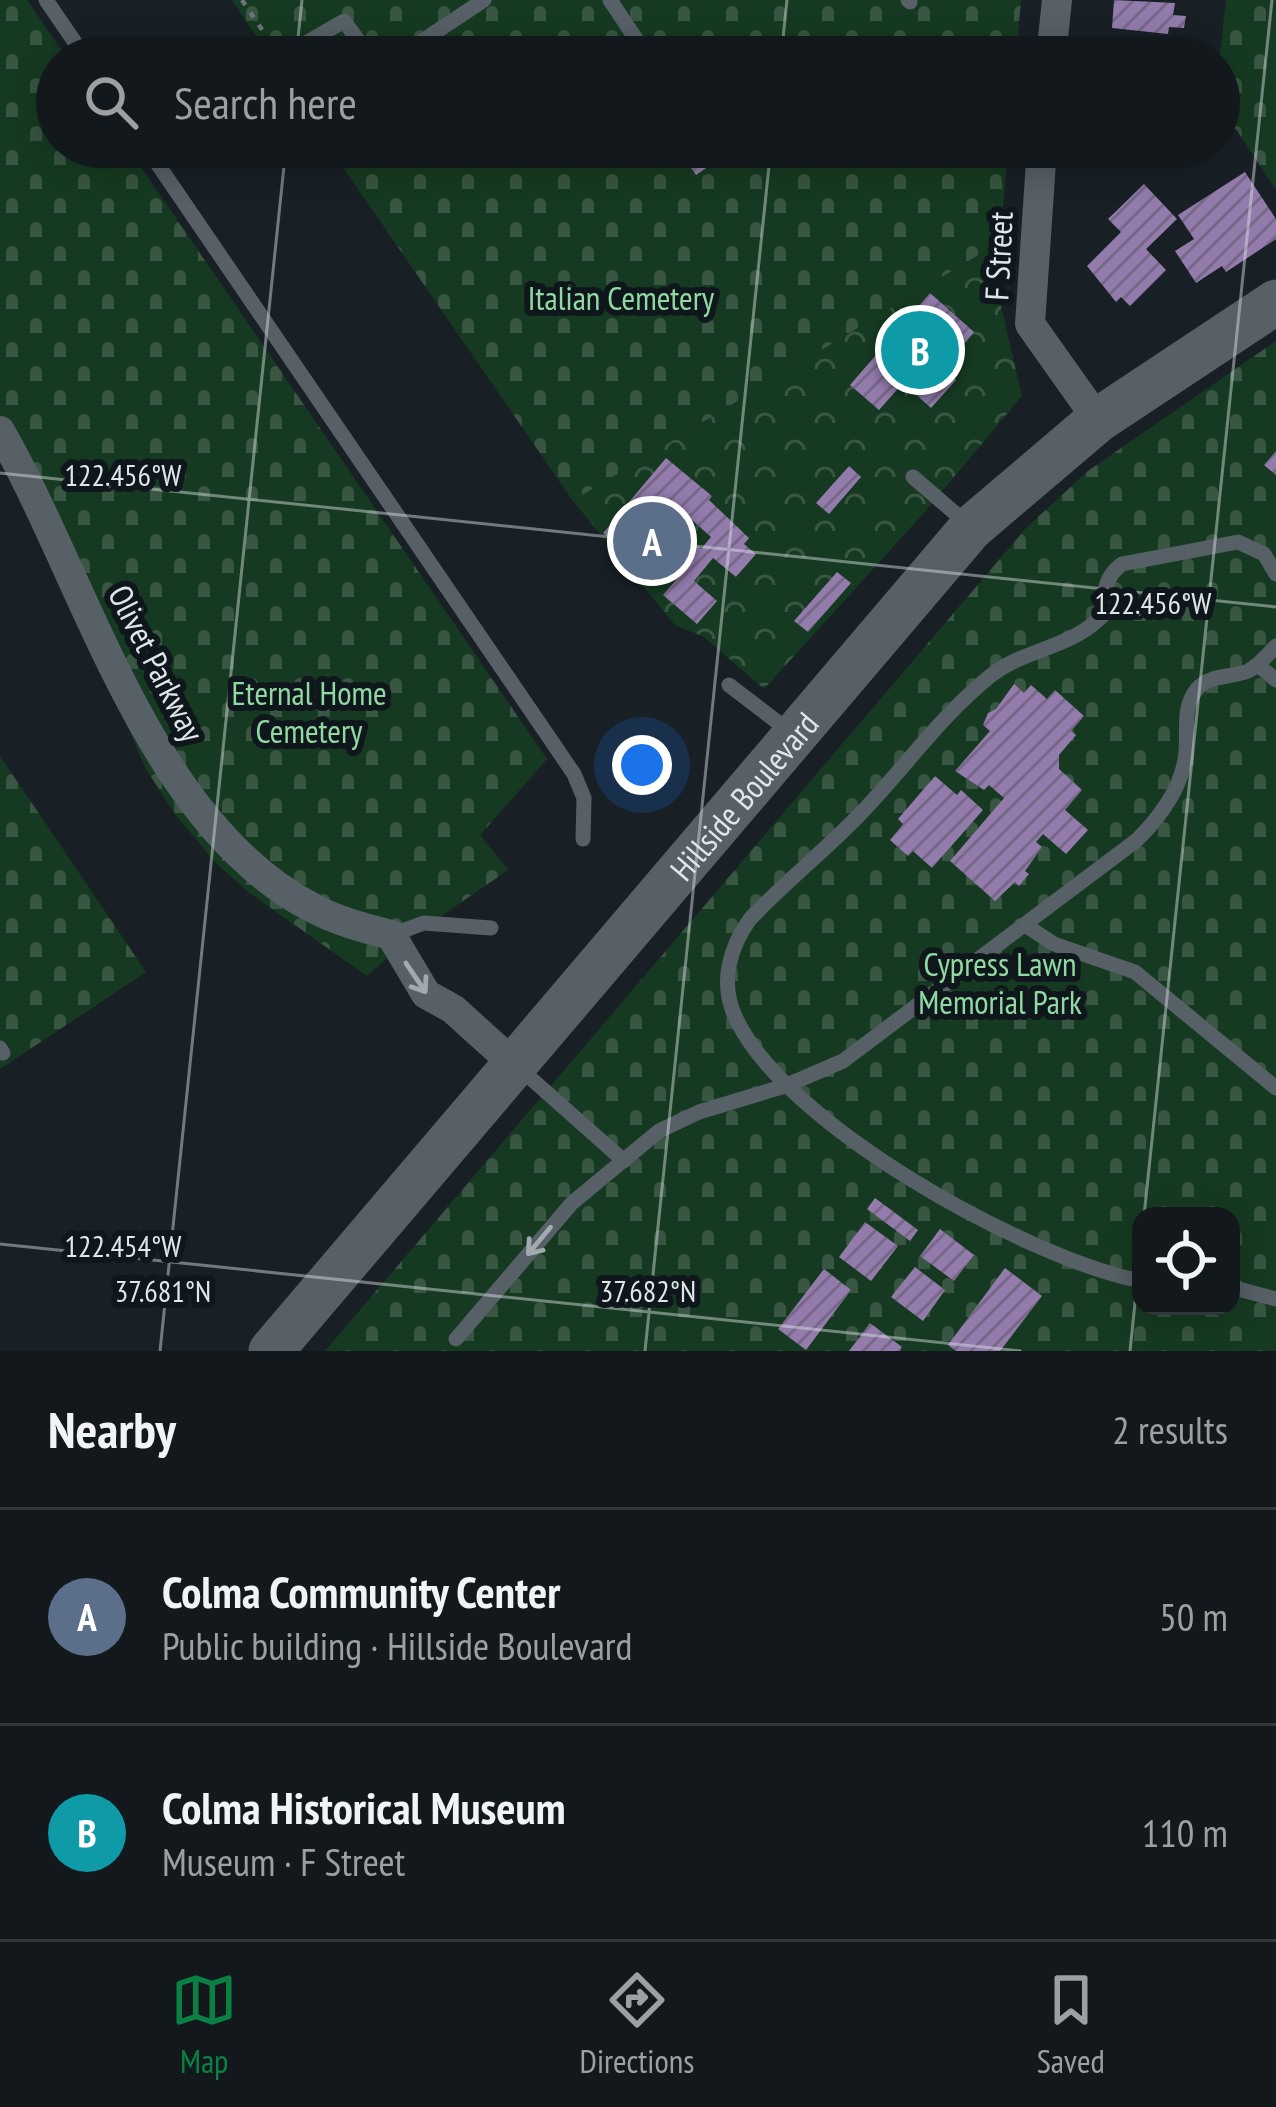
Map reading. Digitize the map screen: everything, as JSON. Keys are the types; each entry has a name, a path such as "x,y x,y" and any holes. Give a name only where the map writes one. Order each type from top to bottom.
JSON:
{"main road":[{"name":"Hillside Boulevard","path":"271,1351 971,528 1098,421 1276,302"}],"street":[{"path":"1053,36 1057,0"},
{"name":"F Street","path":"1039,168 1020,321 1098,421"},
{"name":"Olivet Parkway","path":"0,431 55,536 121,685 190,795 234,846 283,890 342,920 391,935"},
{"path":"391,935 426,994 453,1009 514,1064"}],"lane":[{"path":"46,0 71,36"},
{"path":"430,36 484,0"},
{"path":"610,0 634,36"},
{"path":"317,36 344,20 355,36"},
{"path":"160,168 574,775 585,811 583,838"},
{"path":"913,477 971,528"},
{"path":"1132,1278 1074,1262 977,1217 880,1156 785,1087 741,1027 730,1000 728,965 750,919 838,838 979,686 1004,666 1060,646 1093,626 1107,611 1108,578 1122,565 1238,542 1264,554 1276,574"},
{"path":"456,1339 572,1203 659,1131 680,1119 785,1087 843,1061 1122,851 1159,815 1181,776 1188,706 1195,691 1210,680 1258,665 1276,646"},
{"path":"1258,665 1276,680"},
{"path":"729,685 794,735"},
{"path":"391,935 424,923 491,928"},
{"path":"1025,925 1054,944 1135,972 1276,1088"},
{"path":"514,1064 623,1161"},
{"path":"1240,1290 1276,1299"}],"path":[{"path":"242,0 267,36"}],"green space":[{"name":"Eternal Home Cemetery","path":"0,0 27,0 52,36 36,36 36,168 141,168 547,759 480,835 508,870 411,937 367,976 248,892 214,861 175,814 146,769 61,574 0,462"},
{"path":"232,0 1021,0 1018,36 256,36"},
{"path":"1226,0 1276,0 1276,190 1240,135 1240,36 1222,36"},
{"name":"Italian Cemetery","path":"343,168 1006,168 1000,242 573,501"},
{"path":"1000,242 997,289 1022,396 764,689 704,637 675,625 573,501"},
{"name":"Cypress Lawn Memorial Park","path":"1276,341 1276,1351 325,1351 1027,527 1088,471"},
{"path":"0,756 146,972 0,1069"}],"building":[{"path":"1114,0 1175,3 1173,15 1186,16 1184,28 1169,27 1168,34 1112,28"},
{"path":"1245,172 1276,219 1276,239 1226,272 1222,266 1196,283 1175,251 1194,239 1178,215"},
{"path":"1144,184 1177,219 1146,249 1166,270 1130,306 1121,297 1116,302 1087,266 1121,232 1108,219"},
{"path":"930,293 974,332 943,368 956,380 931,408 903,383 879,410 850,385 896,332 888,324 901,308 910,316"},
{"path":"1276,451 1276,475 1264,465"},
{"path":"666,458 712,496 709,500 749,538 744,544 756,554 736,577 713,558 694,581 717,601 697,624 663,595 683,572 663,555 649,572 603,533","holes":["692,520 711,537 701,549 682,532"]},
{"path":"849,466 861,477 829,514 816,503"},
{"path":"837,572 851,583 808,632 794,621"},
{"path":"1014,684 1024,693 1031,685 1047,699 1055,690 1084,716 1059,755 1059,769 1082,790 1065,810 1088,830 1066,854 1043,834 1036,842 1042,847 1025,871 1029,874 995,901 950,861 1004,798 989,785 984,790 955,771 990,731 983,725 988,713"},
{"path":"935,776 957,795 961,790 983,810 932,868 913,851 908,856 890,840 903,824 898,819"},
{"path":"875,1198 918,1230 910,1241 867,1209"},
{"path":"865,1222 898,1246 871,1281 839,1257"},
{"path":"940,1229 974,1255 954,1281 920,1256"},
{"path":"915,1267 945,1290 923,1321 891,1297"},
{"path":"1005,1268 1042,1296 1000,1351 956,1351 948,1345"},
{"path":"824,1269 851,1290 806,1350 778,1329"},
{"path":"870,1323 902,1347 900,1351 849,1351"}],"place":[{"name":"Colma Historical Museum","path":"920,350"},
{"name":"Colma Community Center","path":"652,541"}]}
